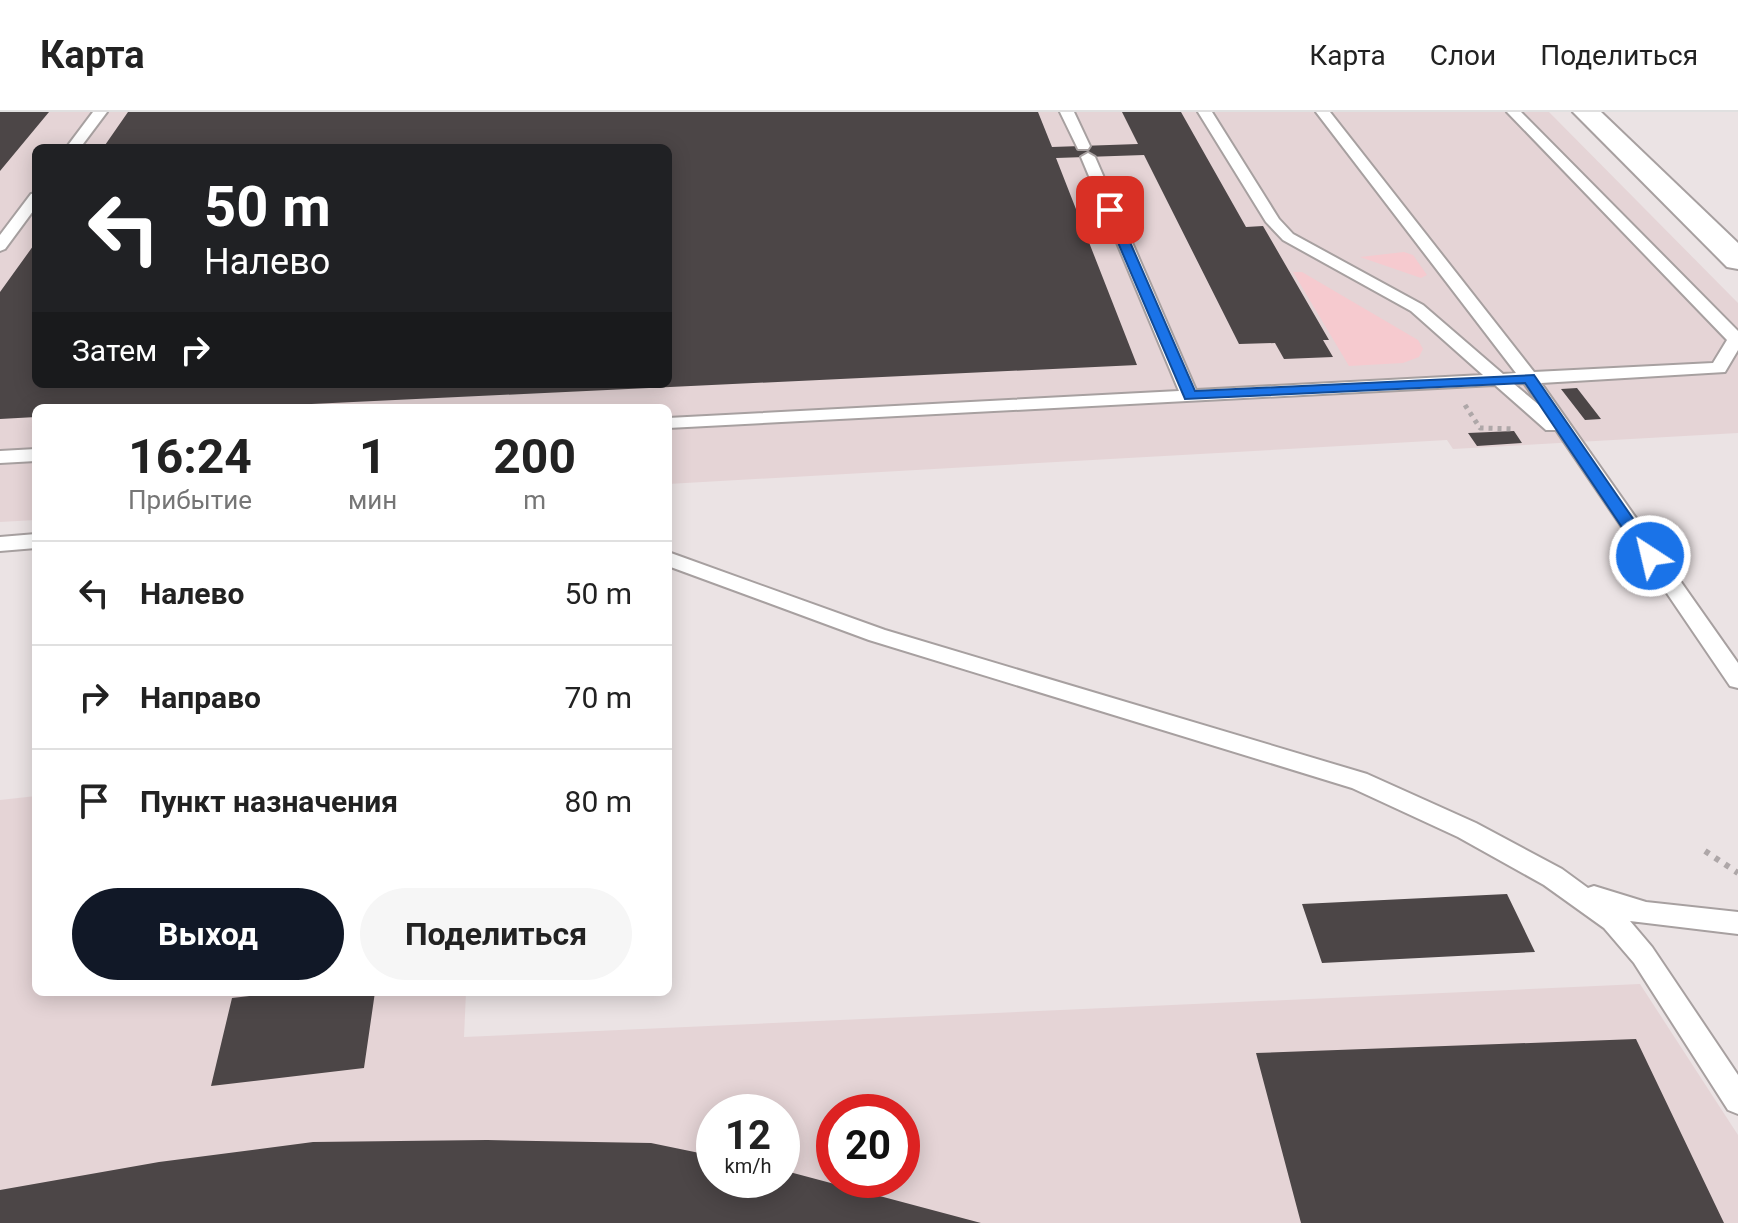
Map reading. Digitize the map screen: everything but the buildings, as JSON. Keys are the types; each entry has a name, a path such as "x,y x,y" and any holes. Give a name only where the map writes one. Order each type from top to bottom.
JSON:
{"street":[{"path":"1586,112 1734,252"}],"lane":[{"path":"76,144 100,112"},
{"path":"1067,112 1190,396"},
{"path":"1205,112 1273,222 1288,237 1417,308 1571,443"},
{"path":"1323,112 1529,378 1571,443 1738,680"},
{"path":"672,423 1719,368 1736,339 1514,112"},
{"path":"0,246 32,202"},
{"path":"0,457 32,455"},
{"path":"0,544 32,541"},
{"path":"672,560 877,635 1359,781 1432,812 1610,905 1667,916 1738,923"},
{"path":"1553,877 1613,920 1643,955 1738,1100"}],"path":[{"path":"1450,382 1480,428 1527,428"},
{"path":"1705,851 1738,873"}],"shaded area":[{"path":"0,112 1549,112 1738,303 1738,433 1453,449 1447,440 672,484 672,404 32,404 32,520 0,522"},
{"path":"1404,252 1413,255 1427,275 1421,278 1360,257"},
{"path":"1293,272 1302,272 1418,340 1423,349 1419,357 1403,363 1349,366"},
{"path":"32,796 32,996 466,996 464,1037 1640,984 1738,1135 1738,1223 0,1223 0,800"}],"route":[{"path":"1110,210 1190,396 1529,378 1650,556"}]}
